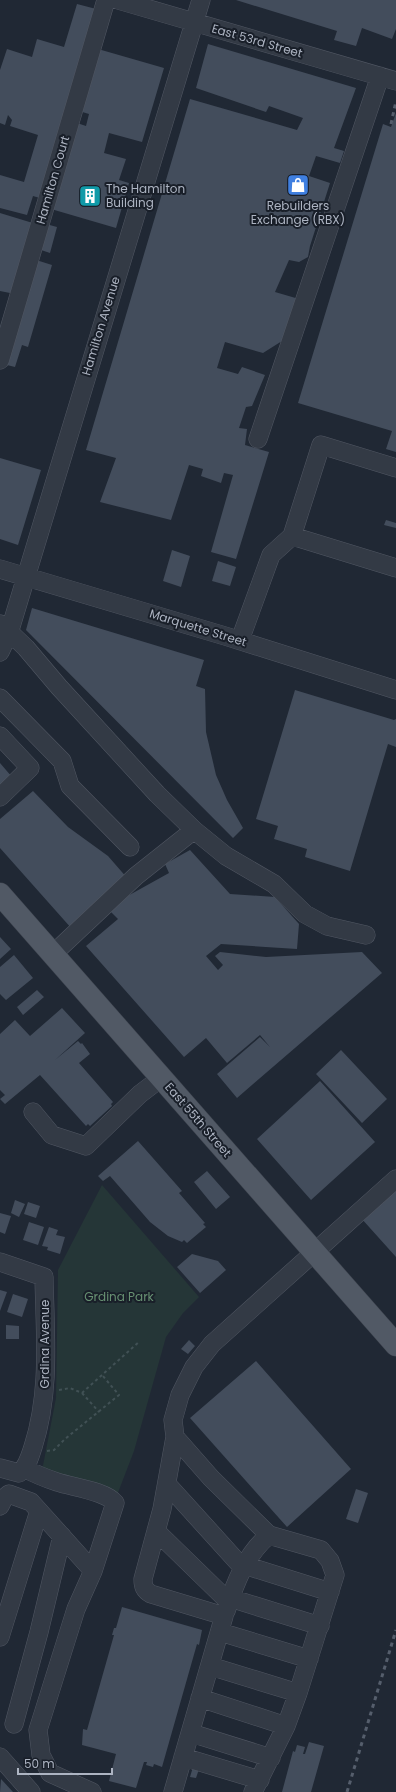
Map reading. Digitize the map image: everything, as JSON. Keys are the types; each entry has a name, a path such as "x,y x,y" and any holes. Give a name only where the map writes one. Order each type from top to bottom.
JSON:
{"main road":[{"name":"East 55th Street","path":"2,899 53,954 396,1345"}],"street":[{"name":"Hamilton Court","path":"0,360 106,0"},
{"name":"East 53rd Street","path":"118,0 388,79"},
{"name":"Hamilton Avenue","path":"0,652 4,628 25,576 201,0"},
{"path":"258,439 388,79"},
{"path":"240,640 271,555 292,536 321,445 396,468"},
{"path":"292,536 396,568"},
{"name":"Marquette Street","path":"0,569 240,640 396,690"},
{"path":"4,628 26,648 59,687 157,794 194,830 226,856 274,884 305,914 327,926 366,935"},
{"path":"0,698 62,761 70,786 130,847"},
{"path":"0,736 30,768 0,797"},
{"path":"53,954 136,876 194,830"},
{"path":"33,1112 52,1135 86,1146 140,1094 161,1078"},
{"path":"320,1626 226,1612 146,1592 143,1586 143,1578 156,1531 166,1484 175,1437 173,1426 178,1401 194,1368 207,1350 396,1179"},
{"name":"Grdina Avenue","path":"0,1262 44,1277 46,1390 38,1428 13,1470"},
{"path":"175,1437 211,1478 269,1535 321,1550 326,1554 335,1575 320,1626 286,1726 256,1786 183,1757"},
{"path":"13,1470 35,1474 56,1482 107,1496 115,1503 93,1571 76,1609 38,1730 41,1755 50,1772 92,1792"},
{"path":"166,1484 243,1567 330,1592"},
{"path":"0,1506 4,1498 9,1494 31,1502 93,1571"},
{"path":"0,1638 39,1511"},
{"path":"156,1531 226,1612 309,1659"},
{"path":"173,1792 226,1612 243,1567 261,1542 269,1535"},
{"path":"38,1730 7,1724 40,1632 62,1536"},
{"path":"210,1666 298,1693"},
{"path":"200,1698 286,1726"},
{"path":"191,1733 271,1758"},
{"path":"0,1757 31,1792"}],"path":[{"path":"82,1393 139,1342"},
{"path":"43,1449 54,1450 65,1439 119,1395 102,1375"},
{"path":"54,1390 70,1388 82,1393 99,1412"}],"green space":[{"name":"Grdina Park","path":"102,1185 199,1297 183,1313 166,1337 134,1451 114,1503 40,1481 56,1398 58,1270"}],"building":[{"path":"236,0 396,0 396,29 392,39 362,28 356,46 334,40 337,31"},
{"path":"77,4 100,10 43,199 33,196 27,215 0,208 0,175 24,182 38,135 10,126 12,120 8,115 5,125 0,123 0,70 7,49 32,57 37,39 64,47"},
{"path":"208,44 356,88 334,148 344,151 340,163 316,156 309,176 330,183 310,246 308,257 299,262 289,260 275,292 299,299 282,341 263,353 225,342 217,368 238,374 242,367 265,375 252,406 246,407 239,428 247,429 245,445 269,452 236,559 211,552 233,475 224,473 221,483 201,476 203,469 189,465 171,520 100,502 116,458 86,450 190,99 297,130 303,118 269,106 266,112 196,88"},
{"path":"98,49 164,68 142,142 109,133 104,153 126,159 119,180 129,183 116,228 51,209 77,123 86,126 89,114 79,111"},
{"path":"396,113 396,452 386,449 392,431 298,403 383,124 391,127"},
{"path":"0,213 36,224 15,294 0,291"},
{"path":"46,224 57,227 50,253 38,249"},
{"path":"33,259 52,265 28,347 22,345 15,367 3,364"},
{"path":"0,458 41,470 18,545 0,539"},
{"path":"386,520 396,523 396,528 384,525"},
{"path":"172,550 190,556 181,587 163,581"},
{"path":"218,561 236,567 230,586 212,581"},
{"path":"32,608 204,660 196,686 205,689 206,732 216,775 227,800 243,828 233,838 26,630"},
{"path":"295,690 394,720 396,719 396,747 388,744 350,871 305,857 307,849 274,839 278,826 256,819"},
{"path":"0,763 12,777 0,788"},
{"path":"33,791 68,827 108,856 128,879 72,929 0,848 0,819"},
{"path":"190,850 230,894 275,897 299,924 297,949 221,944 206,956 218,970 223,965 215,956 220,952 266,957 362,952 382,973 237,1098 217,1074 260,1037 270,1047 260,1035 227,1063 206,1038 184,1057 86,946 118,919 110,911 124,898 169,873 165,864"},
{"path":"0,937 11,949 0,959"},
{"path":"14,955 33,978 6,1000 0,994 0,967"},
{"path":"37,990 44,997 23,1015 17,1007"},
{"path":"62,1008 85,1033 55,1060 78,1041 81,1044 82,1043 90,1054 79,1063 113,1102 111,1104 112,1106 90,1126 88,1124 86,1126 40,1075 5,1104 0,1099 5,1095 0,1090 0,1034 15,1020 30,1036"},
{"path":"341,1050 387,1099 362,1123 316,1074"},
{"path":"320,1081 375,1142 311,1200 257,1139"},
{"path":"138,1141 182,1191 179,1193 205,1223 203,1224 206,1227 187,1243 184,1240 182,1242 168,1236 150,1222 110,1176 103,1181 98,1176"},
{"path":"207,1171 230,1197 216,1209 194,1182"},
{"path":"396,1187 396,1257 361,1218"},
{"path":"15,1200 25,1204 19,1217 11,1213"},
{"path":"28,1202 40,1206 36,1218 24,1214"},
{"path":"0,1213 11,1216 5,1234 0,1232"},
{"path":"29,1222 44,1227 38,1245 23,1240"},
{"path":"49,1227 58,1230 56,1235 65,1237 60,1254 47,1250 48,1247 42,1246"},
{"path":"192,1254 218,1261 226,1270 200,1293 177,1267"},
{"path":"0,1290 7,1292 0,1311"},
{"path":"13,1294 28,1299 22,1317 7,1312"},
{"path":"6,1325 19,1326 19,1339 6,1339"},
{"path":"189,1340 195,1346 188,1354 181,1349"},
{"path":"256,1361 351,1469 287,1527 190,1418"},
{"path":"356,1489 368,1493 358,1523 346,1519"},
{"path":"122,1607 202,1630 199,1645 197,1644 162,1767 154,1764 153,1767 146,1765 147,1762 144,1762 136,1788 109,1781 116,1754 82,1745 83,1729 87,1730 114,1635 112,1635 114,1628 116,1628"},
{"path":"309,1742 324,1746 311,1792 282,1792 293,1751 295,1752 297,1745 305,1747 303,1754 305,1754"},
{"path":"193,1767 199,1769 196,1778 190,1777"},
{"path":"1,1779 13,1792 0,1792"}],"railway":[{"path":"391,124 396,101"},
{"path":"347,1792 396,1630"}],"place":[{"name":"Rebuilders Exchange (RBX)","path":"298,185"},
{"name":"The Hamilton Building","path":"90,196"}]}
